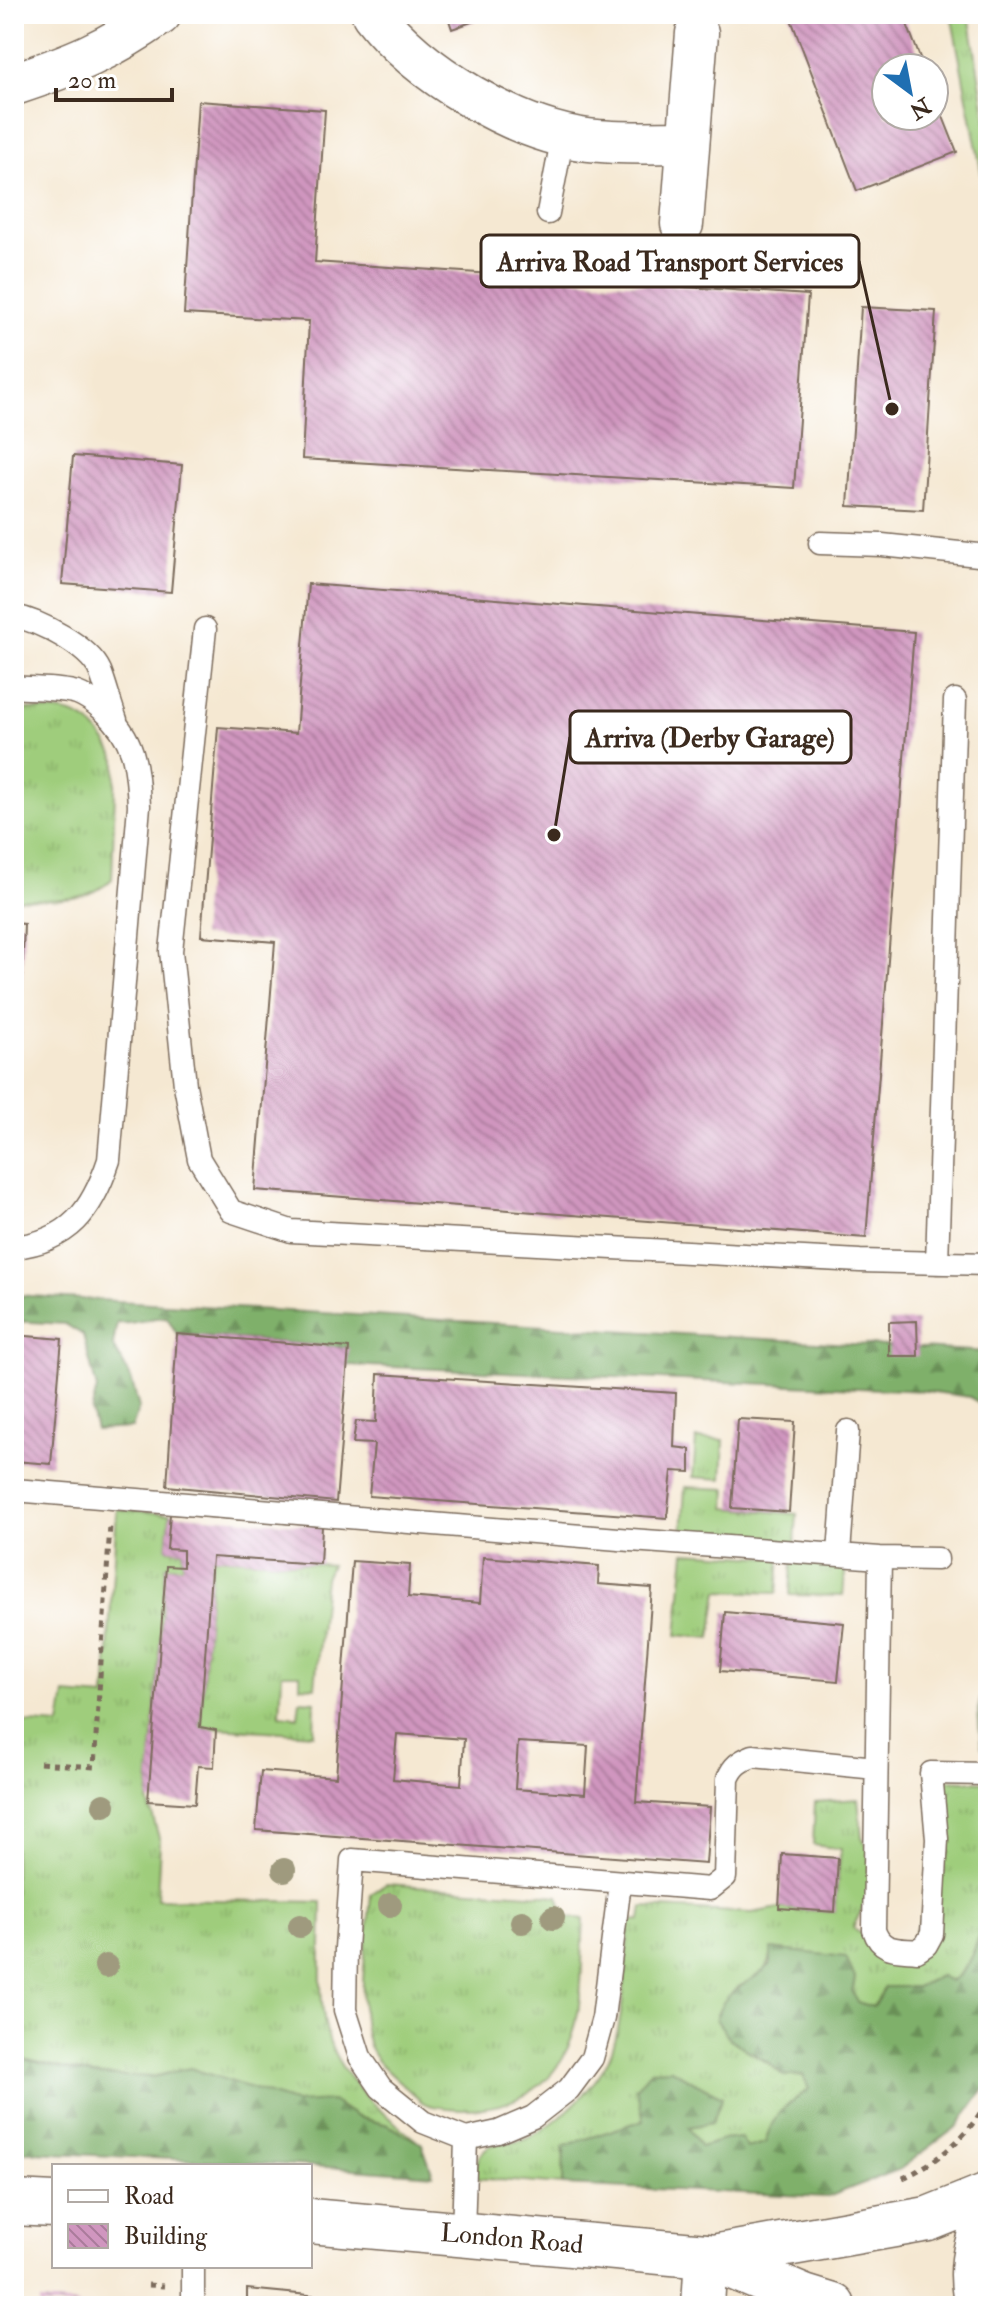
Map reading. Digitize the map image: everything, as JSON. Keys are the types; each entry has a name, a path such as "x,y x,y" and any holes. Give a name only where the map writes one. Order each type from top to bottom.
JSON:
{"main road":[{"name":"London Road","path":"312,2221 710,2256 928,2219 988,2195"},
{"path":"14,2203 52,2205"},
{"path":"978,2306 973,2276 975,2251 988,2216"},
{"name":"London Road","path":"710,2256 804,2297 833,2306"}],"street":[{"path":"373,14 409,52 445,78 515,119 586,140 688,142"},
{"path":"14,84 77,63 109,48 143,19"},
{"path":"682,224 697,33"},
{"path":"703,2306 710,2256"}],"lane":[{"path":"548,213 563,135"},
{"path":"820,543 882,545 988,556"},
{"path":"14,616 47,627 74,645 98,667 116,721 129,741 138,767 139,806 109,1160 101,1186 87,1209 69,1228 49,1240 14,1247"},
{"path":"205,629 171,951 185,1085 199,1159 231,1211 291,1231 988,1264"},
{"path":"14,687 77,693 97,704 116,721"},
{"path":"937,1263 955,700"},
{"path":"839,1553 848,1431"},
{"path":"14,1490 631,1540 880,1558 937,1559"},
{"path":"880,1558 874,1930 878,1941 886,1948 917,1951 926,1945 932,1934 937,1839 931,1773 988,1774"},
{"path":"620,1883 603,2018 592,2058 569,2089 533,2117 498,2132 466,2139 423,2122 381,2088 360,2057 345,2010 352,1860 710,1889 725,1877 728,1779 732,1768 741,1760 753,1756 876,1768"},
{"path":"463,2233 466,2139"},
{"path":"193,2268 193,2306"}],"path":[{"path":"40,1763 94,1767 112,1497"}],"green space":[{"path":"951,14 969,14 988,131 988,206"},
{"path":"14,709 49,710 75,715 97,730 116,760 112,879 91,893 54,900 14,899"},
{"path":"14,1295 988,1352 988,1410 970,1397 926,1391 347,1365 348,1348 177,1334 167,1317 117,1323 113,1345 131,1378 139,1408 132,1428 96,1430 91,1412 97,1389 83,1335 65,1324 14,1321"},
{"path":"696,1439 724,1440 722,1479 693,1477"},
{"path":"685,1487 727,1489 726,1508 797,1514 795,1544 682,1535"},
{"path":"117,1509 170,1514 167,1549 183,1550 183,1567 166,1566 148,1801 160,1841 157,1899 322,1902 322,1997 327,2034 333,2050 344,2070 369,2100 422,2144 388,2125 357,2117 339,2105 296,2103 190,2068 153,2077 93,2075 14,2057 14,1722 60,1725 65,1694 105,1697"},
{"path":"685,1552 780,1558 777,1593 718,1591 711,1638 677,1635"},
{"path":"212,1557 331,1565 325,1578 315,1687 300,1686 300,1674 282,1674 280,1715 298,1717 300,1700 315,1701 314,1734 200,1727"},
{"path":"792,1561 846,1562 843,1596 790,1595"},
{"path":"988,1582 988,1759 981,1745 978,1710 984,1684 982,1616"},
{"path":"943,1780 988,1782 986,1891 975,1947 964,1968 949,1982 940,1976 917,1987 885,1987 873,2007 857,2002 852,1992 855,1978 806,1953 772,1949 766,1969 738,1987 730,2039 784,2076 803,2075 809,2089 781,2112 765,2143 747,2148 741,2138 701,2147 688,2127 722,2097 671,2069 644,2120 564,2146 563,2185 474,2178 478,2160 485,2149 497,2143 524,2140 546,2127 577,2101 602,2071 610,2056 620,2019 629,1921 641,1920 643,1907 752,1913 779,1908 834,1912 841,1849 813,1845 815,1802 858,1799 862,1838 875,1860 873,1884 853,1928 889,1956 913,1937 934,1886 940,1858 949,1853 942,1800"},
{"path":"386,1884 558,1896 565,1917 584,1919 580,1997 571,2040 553,2072 528,2094 496,2106 479,2108 428,2105 387,2071 375,2056 365,2029 364,1971 371,1894"},
{"path":"988,1889 988,2084 958,2126 900,2169 828,2197 563,2185 564,2146 644,2120 636,2088 651,2070 671,2069 722,2097 712,2123 688,2127 701,2147 741,2138 747,2148 765,2143 777,2117 809,2089 803,2075 784,2076 730,2039 716,2019 724,2001 771,1964 771,1949 846,1957 855,1978 852,1992 857,2002 873,2007 885,1987 917,1987 940,1976 950,1982 967,1965 978,1941"},
{"path":"14,2057 93,2075 153,2077 190,2068 296,2103 332,2101 357,2117 388,2125 422,2144 433,2175 312,2164 14,2151"}],"building":[{"path":"447,14 494,14 452,29"},
{"path":"789,14 903,14 918,52 870,52 870,132 949,132 957,152 857,191"},
{"path":"198,101 325,110 315,262 808,295 794,488 302,459 309,321 184,314"},
{"path":"861,307 936,311 923,510 848,506"},
{"path":"73,456 182,465 171,592 62,584"},
{"path":"308,584 914,632 866,1238 255,1190 275,942 201,936 218,727 296,733"},
{"path":"14,923 24,924 20,1043 14,1042"},
{"path":"917,1321 918,1356 889,1356 889,1322"},
{"path":"177,1334 349,1348 336,1502 167,1486"},
{"path":"14,1335 62,1339 51,1464 14,1461"},
{"path":"378,1374 676,1393 674,1447 690,1449 690,1472 672,1471 667,1518 369,1496 374,1444 353,1443 356,1421 376,1422"},
{"path":"738,1419 795,1422 789,1512 732,1508"},
{"path":"170,1514 322,1526 320,1564 212,1557 200,1727 216,1730 214,1767 198,1766 195,1804 148,1801 166,1566 183,1567 183,1550 167,1549"},
{"path":"483,1557 599,1566 598,1584 652,1588 636,1802 710,1807 706,1864 256,1830 261,1771 336,1777 352,1561 410,1565 408,1597 480,1603","holes":["397,1734 464,1739 461,1785 393,1779","518,1742 588,1746 585,1794 515,1789"]},
{"path":"725,1612 844,1623 838,1681 720,1671"},
{"path":"782,1854 838,1858 835,1912 779,1908"},
{"path":"247,2289 401,2304 401,2306 247,2306"},
{"path":"40,2301 79,2304 79,2306 40,2306"}],"place":[{"name":"Arriva Road Transport Services","path":"892,409"},
{"name":"Arriva (Derby Garage)","path":"554,835"}]}
